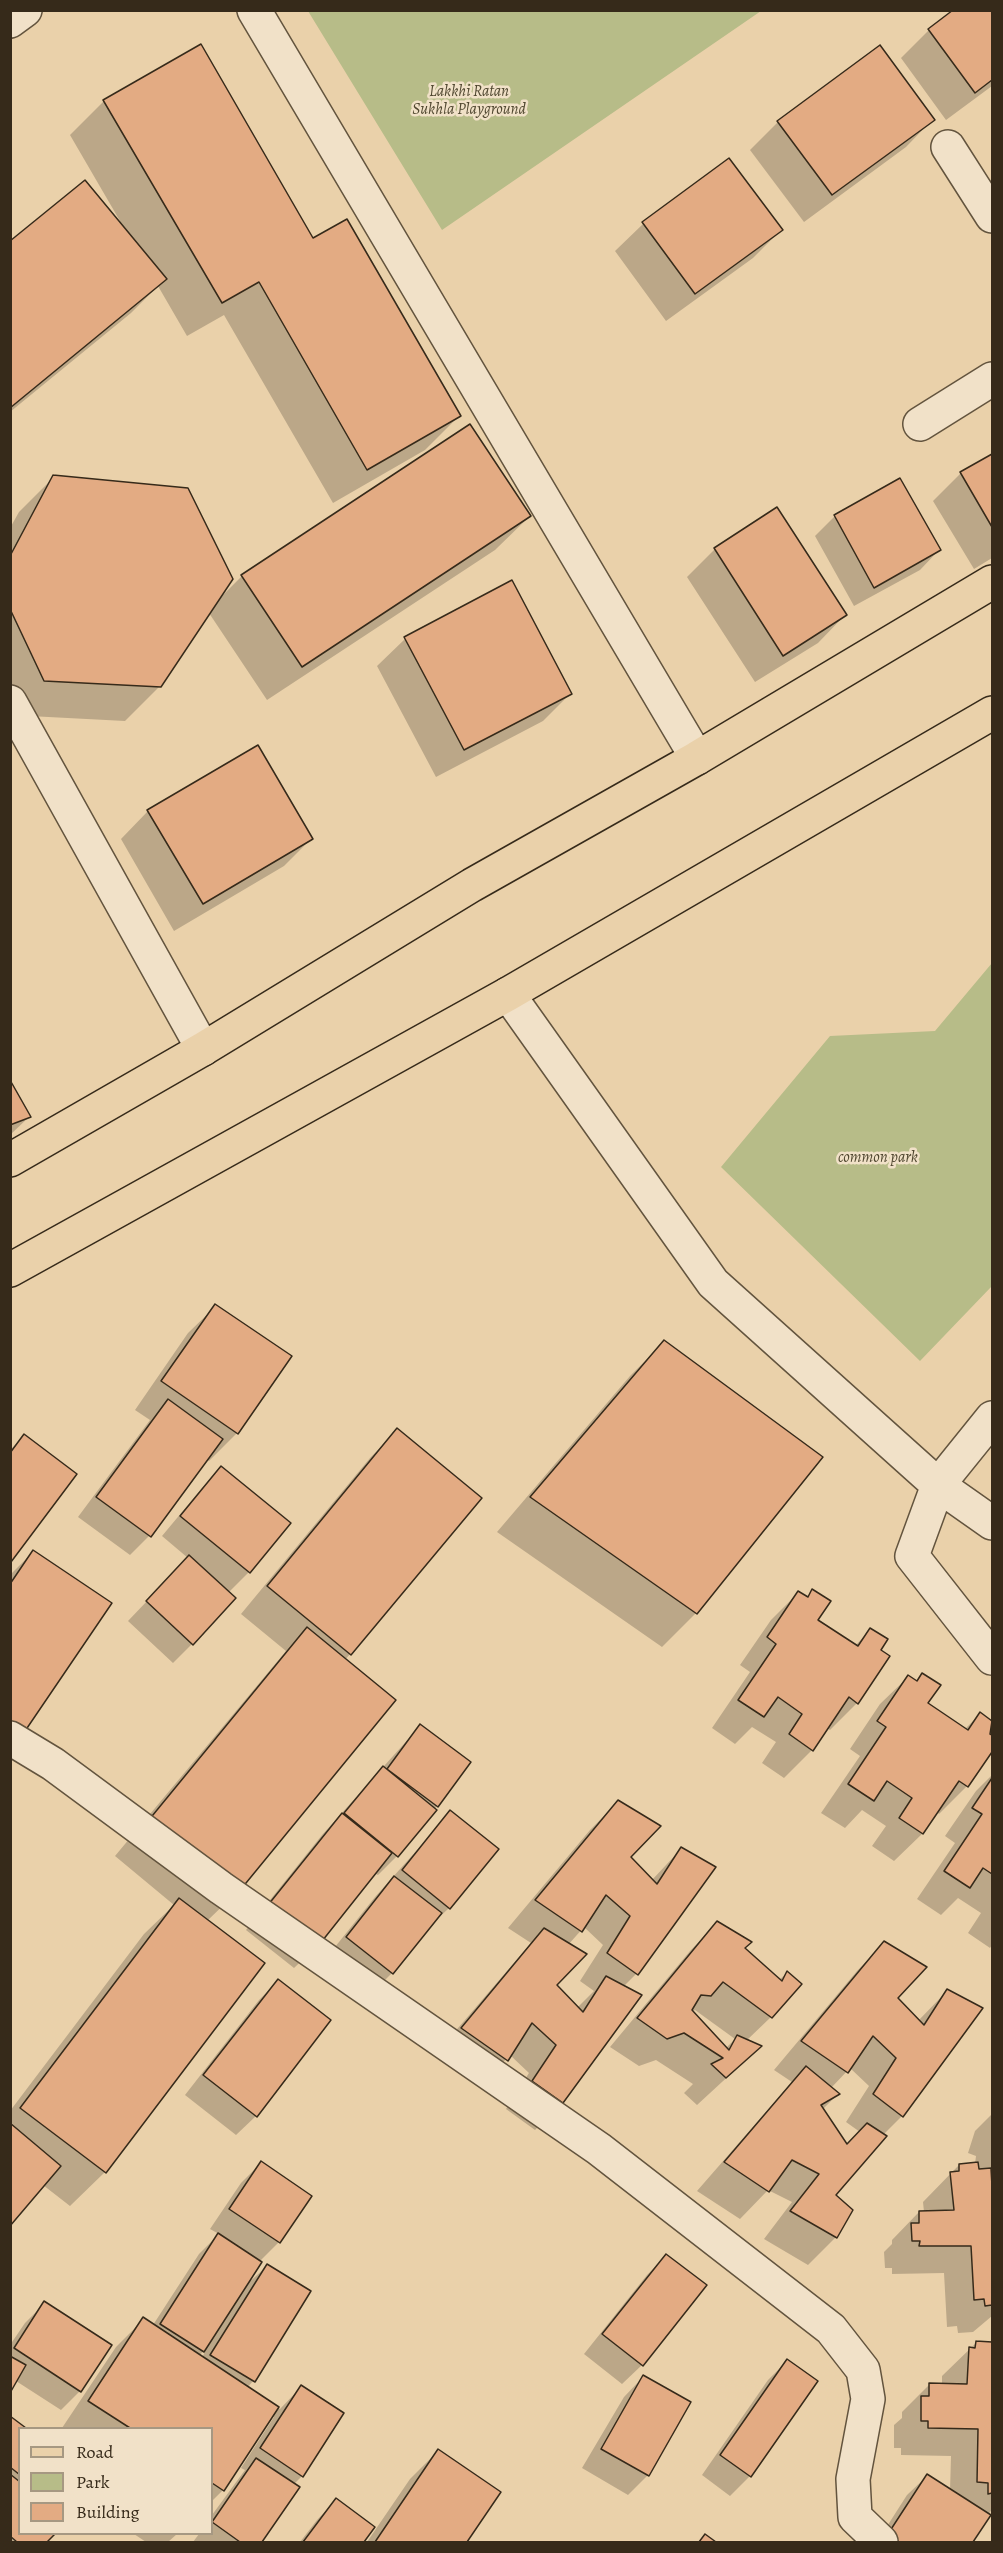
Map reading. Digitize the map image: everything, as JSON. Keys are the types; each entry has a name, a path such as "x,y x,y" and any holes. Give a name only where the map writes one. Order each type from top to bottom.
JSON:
{"main road":[{"path":"10,1160 203,1049 472,885 697,758 993,582"},
{"path":"10,1270 508,994 993,713"}],"street":[{"path":"10,21 25,10"},
{"path":"254,10 697,758"},
{"path":"948,147 993,216"},
{"path":"920,424 993,378"},
{"path":"10,702 203,1049"},
{"path":"508,994 713,1283 938,1485 993,1523"},
{"path":"993,1418 938,1485 912,1556 993,1658"},
{"path":"10,1738 53,1764 220,1888 599,2149 831,2329 863,2370 868,2399 853,2479 855,2517 881,2542"}],"green space":[{"name":"Lakkhi Ratan Sukhla Playground","path":"308,11 761,11 442,230"},
{"name":"common park","path":"992,963 992,1286 920,1361 721,1167 830,1036 935,1031"}],"building":[{"path":"953,10 992,10 992,80 975,93 928,29"},
{"path":"201,44 313,238 347,219 461,416 367,470 259,282 222,303 103,100"},
{"path":"880,45 935,120 832,195 777,121"},
{"path":"729,158 783,230 695,294 642,222"},
{"path":"85,180 167,279 10,408 10,241"},
{"path":"470,424 531,516 302,667 241,575"},
{"path":"992,454 992,527 960,472"},
{"path":"53,475 188,488 233,579 161,687 44,681 10,609 10,556"},
{"path":"900,478 941,550 874,588 834,515"},
{"path":"777,507 847,615 783,656 714,548"},
{"path":"512,580 572,694 464,750 404,637"},
{"path":"258,745 313,839 203,904 147,810"},
{"path":"10,1080 31,1117 10,1125"},
{"path":"215,1304 292,1356 238,1434 161,1381"},
{"path":"664,1340 823,1457 697,1614 530,1497"},
{"path":"168,1399 223,1439 151,1537 96,1497"},
{"path":"397,1428 482,1498 351,1655 267,1586"},
{"path":"24,1434 77,1474 11,1562 10,1453"},
{"path":"221,1466 291,1523 250,1573 180,1516"},
{"path":"33,1550 112,1603 23,1734 10,1725 10,1584"},
{"path":"189,1555 236,1598 193,1645 146,1601"},
{"path":"812,1589 831,1601 818,1620 858,1646 870,1628 888,1639 881,1650 890,1656 858,1704 849,1697 813,1751 789,1734 802,1714 778,1697 764,1717 738,1700 776,1644 767,1637 798,1591 808,1597"},
{"path":"307,1627 396,1700 237,1894 148,1821"},
{"path":"922,1673 941,1685 928,1703 968,1730 980,1712 992,1721 990,1734 992,1735 992,1752 968,1787 959,1781 923,1834 899,1818 912,1798 887,1781 874,1801 848,1784 886,1727 877,1721 908,1675 917,1681"},
{"path":"420,1724 471,1762 438,1807 387,1769"},
{"path":"383,1766 437,1810 398,1857 344,1813"},
{"path":"992,1778 992,1874 983,1868 970,1888 944,1871 982,1814 972,1808"},
{"path":"618,1800 661,1826 631,1857 657,1884 681,1847 716,1867 638,1975 607,1953 630,1916 606,1895 582,1932 535,1900"},
{"path":"450,1810 499,1849 450,1909 402,1870"},
{"path":"342,1813 392,1853 315,1950 264,1910"},
{"path":"394,1876 442,1913 393,1974 346,1937"},
{"path":"179,1898 265,1963 106,2173 20,2108"},
{"path":"717,1921 752,1942 745,1948 782,1981 787,1971 802,1984 772,2018 723,1982 711,1996 701,1995 692,2010 729,2050 737,2035 762,2046 726,2078 711,2064 723,2058 684,2033 667,2039 637,2018"},
{"path":"544,1928 587,1954 557,1985 583,2012 606,1976 642,1995 563,2103 532,2081 556,2045 532,2023 508,2061 461,2028"},
{"path":"884,1941 927,1967 898,1998 924,2025 947,1989 983,2008 903,2117 873,2094 896,2058 873,2036 848,2073 801,2041"},
{"path":"278,1979 331,2020 257,2117 203,2075"},
{"path":"806,2066 840,2094 821,2105 847,2144 867,2123 887,2136 836,2195 853,2210 837,2238 790,2211 819,2174 792,2160 769,2192 724,2162"},
{"path":"10,2123 61,2166 10,2226"},
{"path":"261,2161 312,2196 280,2243 229,2209"},
{"path":"978,2162 979,2169 991,2168 992,2186 992,2305 985,2306 984,2299 974,2300 971,2246 919,2246 920,2241 912,2241 911,2223 919,2223 919,2211 954,2210 950,2172 959,2171 959,2164"},
{"path":"218,2233 262,2262 204,2352 160,2324"},
{"path":"666,2254 707,2285 643,2366 602,2334"},
{"path":"267,2264 311,2291 255,2382 210,2355"},
{"path":"44,2301 112,2345 81,2392 14,2348"},
{"path":"143,2317 279,2407 224,2491 213,2484 213,2427 128,2427 88,2401"},
{"path":"976,2341 992,2342 992,2493 988,2494 988,2483 977,2482 978,2429 928,2428 928,2421 921,2421 921,2396 929,2396 929,2383 967,2384 969,2347 975,2348"},
{"path":"10,2356 26,2365 10,2393"},
{"path":"787,2359 818,2381 751,2477 720,2455"},
{"path":"643,2375 691,2402 649,2476 601,2449"},
{"path":"301,2385 344,2413 303,2477 260,2448"},
{"path":"10,2416 25,2427 18,2427 18,2473 10,2467"},
{"path":"438,2449 501,2492 467,2542 375,2542"},
{"path":"256,2458 300,2487 262,2542 240,2542 213,2521"},
{"path":"10,2474 18,2480 18,2535 54,2535 47,2542 17,2542 10,2536"},
{"path":"927,2474 991,2515 973,2542 887,2542 884,2540"},
{"path":"336,2498 375,2527 364,2542 303,2542"},
{"path":"705,2534 716,2542 699,2542"}]}
